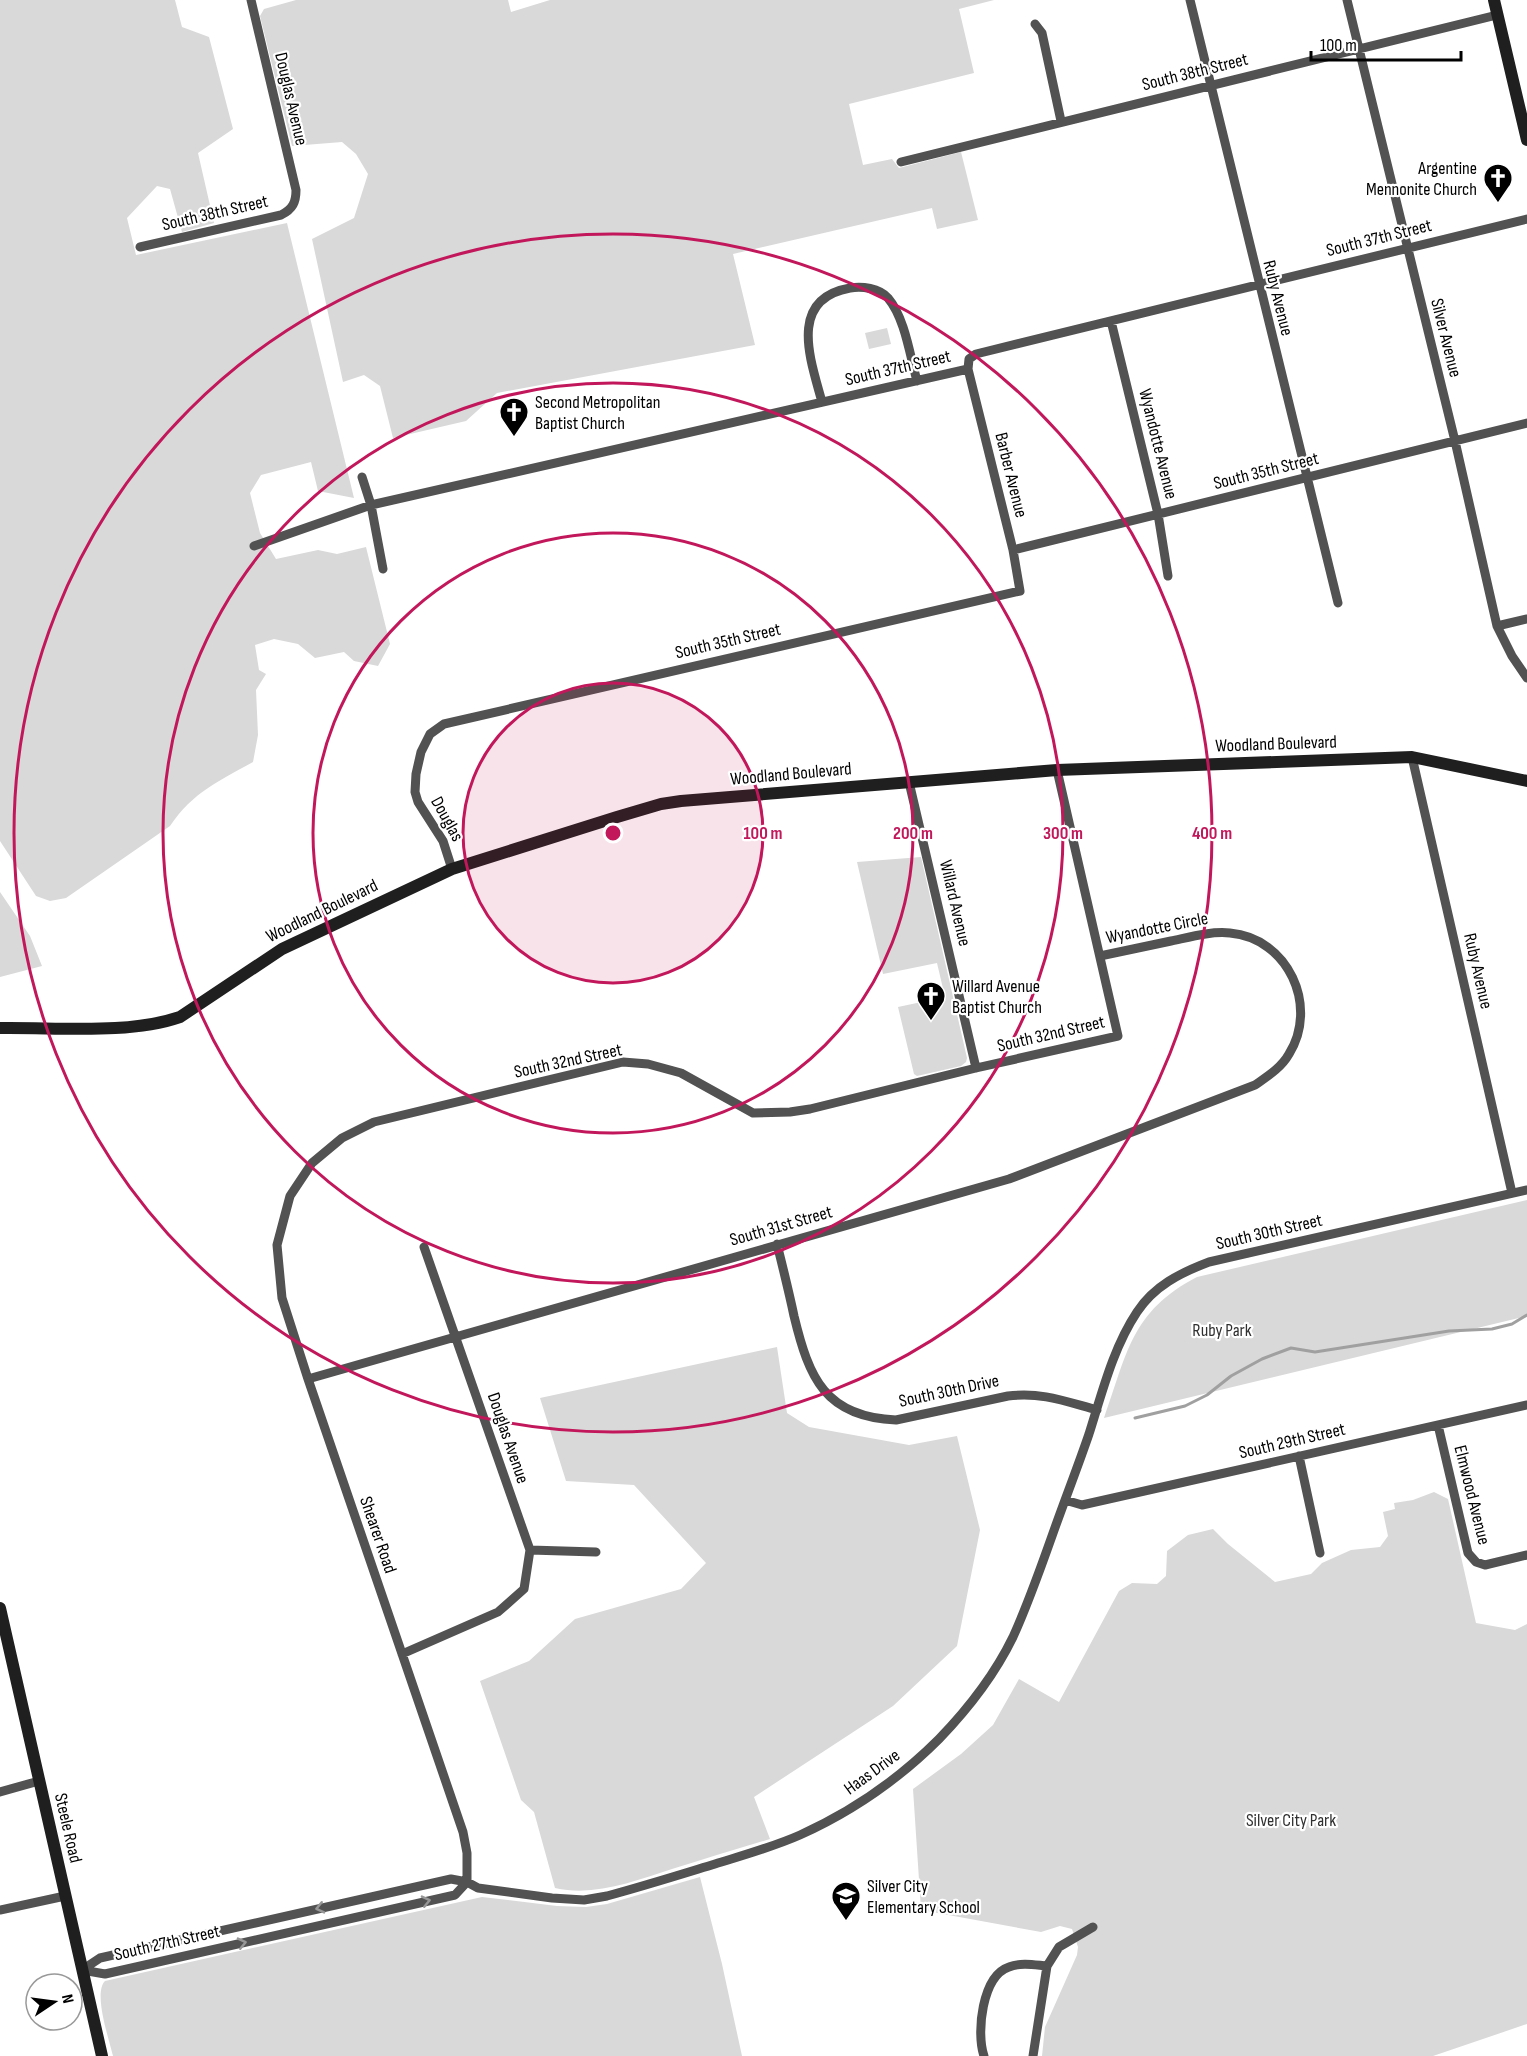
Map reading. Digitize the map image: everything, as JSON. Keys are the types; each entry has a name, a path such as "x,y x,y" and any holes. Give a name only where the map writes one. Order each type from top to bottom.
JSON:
{"street":[{"name":"Douglas Avenue","path":"251,0 296,190 294,205"},
{"name":"Ruby Avenue","path":"1190,0 1258,285 1338,603"},
{"name":"Silver Avenue","path":"1347,0 1455,441 1497,626 1512,656 1527,678"},
{"path":"1494,0 1527,141"},
{"name":"South 38th Street","path":"901,162 1497,15"},
{"path":"1035,24 1042,33 1061,121"},
{"name":"South 38th Street","path":"141,247 282,215 294,205"},
{"name":"South 37th Street","path":"254,546 371,505 968,369 969,359 976,354 1527,219"},
{"path":"822,402 808,351 807,327 823,298 846,288 859,286 875,290 887,297 900,319 916,381"},
{"name":"Wyandotte Avenue","path":"1111,321 1158,514 1168,576"},
{"name":"Barber Avenue","path":"968,369 1013,550 1020,591"},
{"name":"South 35th Street","path":"1013,550 1527,423"},
{"path":"362,477 371,505 383,568"},
{"name":"South 35th Street","path":"444,724 1020,591"},
{"path":"1497,626 1527,619"},
{"name":"Douglas","path":"444,724 430,734 421,752 415,792 418,802 443,841 452,869"},
{"name":"Ruby Avenue","path":"1412,757 1512,1193"},
{"name":"Woodland Boulevard","path":"0,1028 104,1028 150,1025 180,1017 282,949 452,869 662,804 1057,770 1412,757 1527,781"},
{"path":"1057,770 1100,956"},
{"name":"Willard Avenue","path":"909,782 976,1068"},
{"name":"Wyandotte Circle","path":"1100,956 1205,934 1231,933 1255,939 1278,956 1292,976 1300,996 1302,1019 1289,1055 1274,1072 1256,1085"},
{"name":"South 32nd Street","path":"290,1196 312,1163 342,1138 374,1122 622,1062 648,1064 681,1073 753,1113 790,1112 810,1110 976,1068 1118,1036 1100,956"},
{"name":"South 31st Street","path":"308,1379 1009,1179 1256,1085"},
{"name":"South 30th Street","path":"1096,1410 1118,1347 1137,1312 1152,1293 1185,1271 1209,1262 1527,1190"},
{"name":"Shearer Road","path":"290,1196 277,1245 282,1298 463,1832 467,1853 467,1882"},
{"name":"South 30th Drive","path":"777,1244 802,1349 818,1384 833,1400 860,1415 896,1420 1026,1394 1045,1395 1096,1410"},
{"name":"Douglas Avenue","path":"424,1248 530,1550"},
{"name":"South 29th Street","path":"1065,1500 1082,1505 1527,1406"},
{"name":"Haas Drive","path":"377,1896 451,1879 467,1882 478,1888 552,1898 584,1900 607,1896 758,1851 800,1835 839,1815 879,1790 908,1768 940,1738 967,1707 1012,1639 1030,1598 1096,1410"},
{"name":"Elmwood Avenue","path":"1438,1425 1468,1553 1476,1562 1485,1565 1527,1555"},
{"path":"1299,1456 1320,1553"},
{"path":"402,1654 498,1612 524,1589 530,1550 596,1552"},
{"name":"Steele Road","path":"0,1608 102,2056"},
{"path":"0,1792 39,1781"},
{"name":"South 27th Street","path":"82,1970 105,1974 455,1895 467,1882"},
{"path":"0,1910 65,1896"},
{"name":"South 27th Street","path":"82,1970 100,1958 377,1896"},
{"path":"1033,2056 1047,1966 1059,1947 1093,1927"},
{"path":"984,2056 981,2049 983,2006 992,1979 1009,1967 1023,1964 1047,1966"}],"green space":[{"path":"0,0 175,0 182,27 209,37 233,129 198,153 214,223 182,232 170,189 157,186 127,218 136,255 287,223 354,498 318,491 311,462 261,475 250,493 260,533 276,559 318,550 337,554 366,547 390,644 378,666 354,661 344,652 315,658 298,644 274,639 255,645 259,670 266,674 256,690 258,735 253,762 207,788 188,804 170,826 66,898 50,901 36,896 0,841"},
{"path":"296,0 508,0 511,12 550,0 994,0 959,9 974,73 849,104 863,165 892,159 899,168 961,152 978,220 937,229 932,208 733,254 755,345 497,393 466,421 393,438 380,386 364,375 343,382 312,239 354,218 368,174 356,154 342,142 292,146 260,16 264,9"},
{"path":"887,328 891,344 869,349 865,333"},
{"path":"921,857 967,1058 961,1066 917,1076 914,1074 898,1007 945,997 937,963 883,974 857,862"},
{"path":"0,892 30,936 42,966 0,977"},
{"name":"Ruby Park","path":"1527,1200 1527,1316 1104,1418 1134,1336 1158,1304 1175,1290 1197,1277"},
{"path":"777,1347 787,1413 809,1427 909,1445 957,1436 980,1530 957,1646 893,1706 754,1797 770,1839 614,1886 585,1891 555,1888 534,1812 521,1800 480,1681 529,1661 575,1619 681,1589 706,1563 634,1485 566,1481 540,1398"},
{"name":"Silver City Park","path":"1434,1492 1448,1499 1476,1623 1515,1630 1527,1624 1527,2024 1433,2056 1042,2056 1045,2027 1077,1955 1078,1947 1072,1929 1060,1926 1041,1932 921,1910 913,1789 961,1754 993,1725 1019,1679 1059,1702 1119,1591 1132,1583 1157,1584 1166,1576 1167,1551 1188,1535 1213,1529 1275,1582 1311,1574 1322,1563 1351,1550 1380,1547 1388,1536 1383,1512 1395,1509 1394,1503 1413,1500"},
{"path":"700,1877 742,2056 113,2056 101,2006 102,1987 105,1981 482,1897 586,1907 607,1904"}],"waterway":[{"path":"1135,1418 1185,1406 1207,1395 1231,1376 1262,1359 1291,1348 1315,1352 1449,1331 1492,1329 1512,1324 1527,1315"}],"place":[{"name":"Argentine Mennonite Church","path":"1498,204"},
{"name":"Second Metropolitan Baptist Church","path":"514,438"},
{"name":"Willard Avenue Baptist Church","path":"931,1022"},
{"name":"Silver City Elementary School","path":"846,1922"}]}
